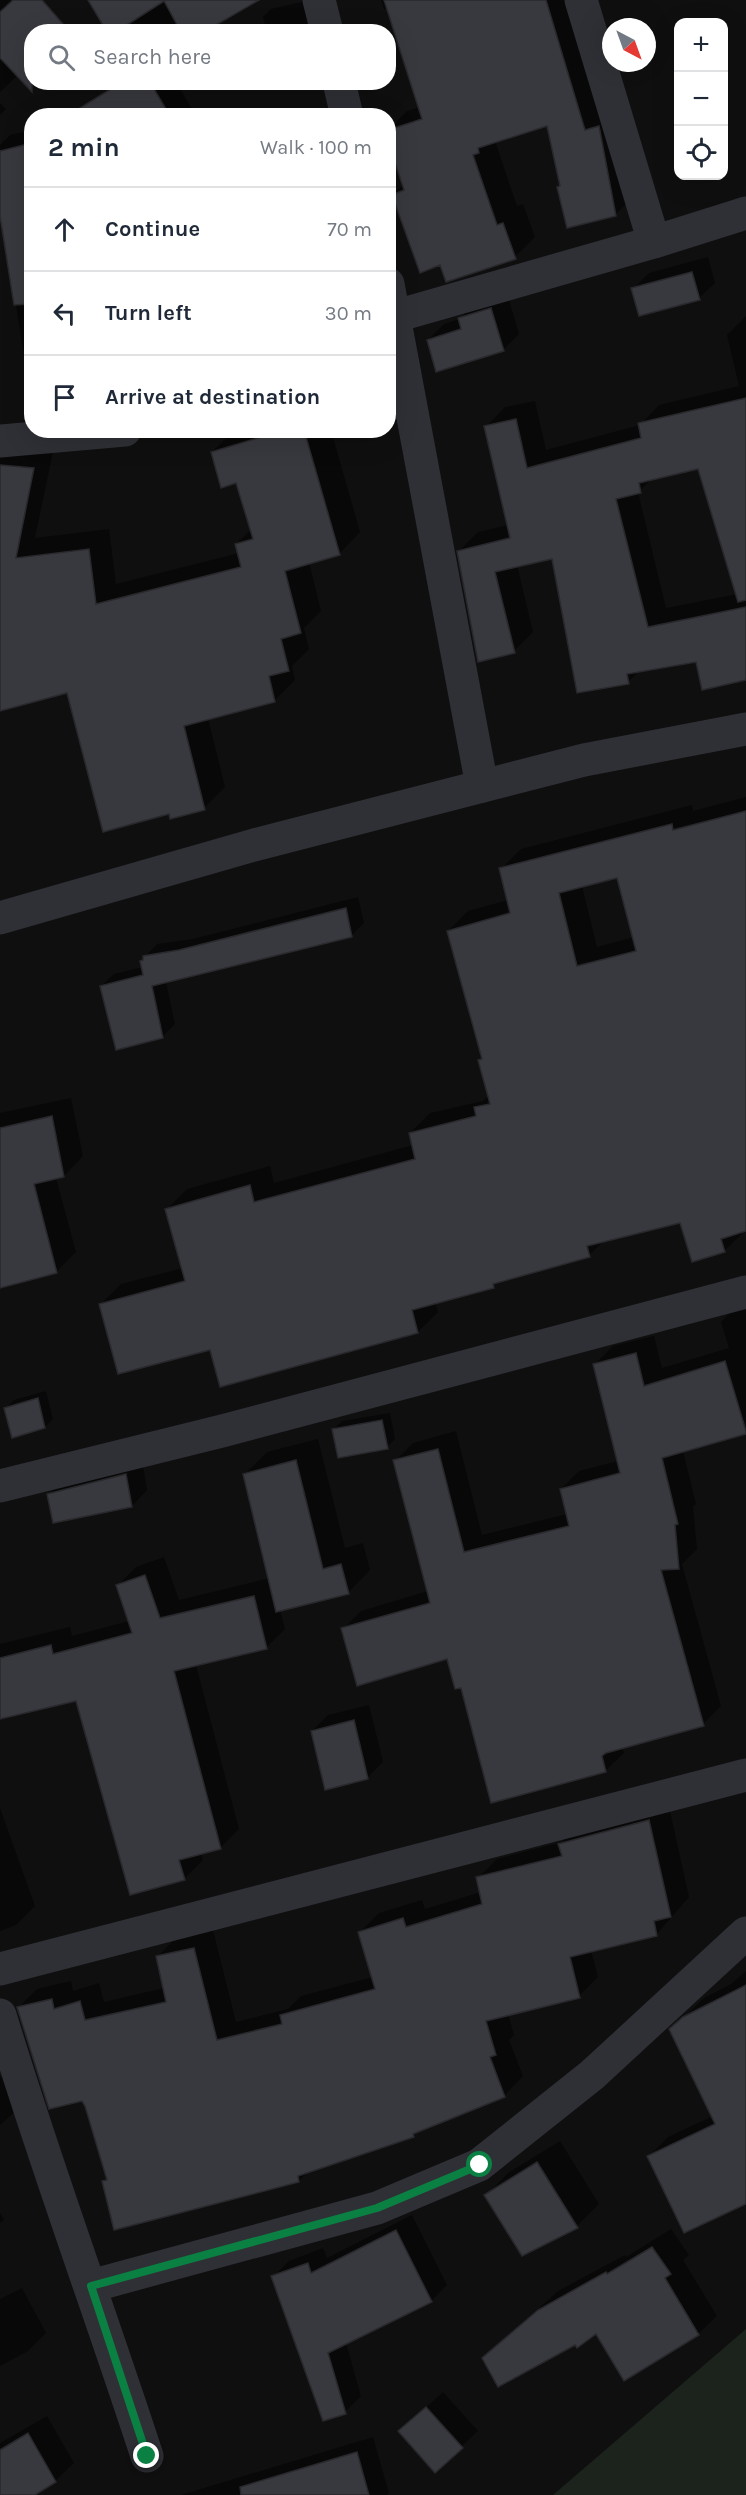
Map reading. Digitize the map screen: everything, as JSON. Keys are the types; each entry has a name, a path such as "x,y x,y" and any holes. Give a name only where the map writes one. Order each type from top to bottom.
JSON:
{"street":[{"path":"319,0 325,24"},
{"path":"581,0 654,242"},
{"path":"341,90 345,108"},
{"path":"482,786 396,376 396,316 654,242 746,213"},
{"path":"0,441 34,438"},
{"path":"0,918 254,845 584,760 746,729"},
{"path":"0,1486 222,1431 746,1292"},
{"path":"0,1970 746,1775"},
{"path":"91,2286 377,2208 480,2165 592,2075 746,1933"},
{"path":"0,2015 35,2132 91,2286 147,2456"}],"shaded area":[{"path":"746,2329 746,2495 553,2495"}],"building":[{"path":"13,0 42,0 63,24 24,24 24,84 0,58 0,12"},
{"path":"88,0 259,0 218,24 177,24 164,1 128,24 102,24"},
{"path":"384,0 546,0 585,130 599,126 616,216 567,228 557,187 560,186 547,126 478,148 479,153 473,155 497,225 503,223 516,259 446,282 440,265 420,273 396,206 396,193 404,190 396,166 396,127 422,119 396,38 396,24 392,24"},
{"path":"109,90 155,90 165,108 80,108"},
{"path":"24,145 24,304 14,305 0,216 0,151"},
{"path":"692,272 700,300 639,316 631,288"},
{"path":"491,308 504,351 436,372 427,340 461,329 458,318"},
{"path":"746,398 746,600 738,602 698,469 639,483 641,493 616,499 648,627 746,607 746,680 702,690 696,662 627,674 629,684 577,693 552,559 495,572 515,653 478,662 457,551 510,538 484,426 516,419 527,468 641,438 638,423"},
{"path":"257,438 306,438 340,555 285,571 301,633 281,639 289,671 269,676 275,702 184,726 205,810 170,819 169,814 103,832 67,693 0,711 0,465 34,468 16,558 89,549 96,604 241,567 235,544 253,539 236,483 221,488 211,452"},
{"path":"746,811 746,1231 721,1239 725,1252 692,1262 680,1223 587,1246 590,1257 493,1284 494,1288 412,1310 418,1333 220,1387 210,1350 118,1374 99,1304 185,1281 165,1209 250,1185 254,1202 415,1159 409,1133 476,1116 474,1107 490,1104 478,1060 482,1059 447,931 510,913 499,868 672,824 673,830","holes":["617,878 636,951 577,966 559,893"]},
{"path":"346,908 352,937 152,986 163,1038 116,1050 100,986 143,975 140,961 143,960 143,956 179,950"},
{"path":"52,1116 64,1177 34,1184 57,1273 0,1288 0,1128"},
{"path":"636,1353 644,1386 725,1361 746,1431 746,1434 662,1458 678,1524 675,1525 679,1569 661,1570 704,1726 606,1753 602,1756 606,1772 491,1803 461,1688 455,1689 447,1659 357,1686 341,1628 430,1603 393,1460 438,1449 464,1552 569,1526 560,1489 620,1473 593,1364"},
{"path":"38,1398 45,1428 12,1438 4,1408"},
{"path":"382,1420 388,1449 338,1458 332,1429"},
{"path":"296,1460 323,1569 341,1564 349,1594 276,1612 243,1474"},
{"path":"126,1474 132,1507 53,1523 47,1494"},
{"path":"145,1575 160,1618 254,1596 267,1649 174,1671 221,1849 179,1860 185,1880 130,1895 76,1701 0,1719 0,1658 51,1645 53,1654 132,1633 116,1585"},
{"path":"354,1720 368,1779 325,1790 311,1731"},
{"path":"649,1820 671,1917 654,1921 657,1936 570,1957 580,1998 486,2021 496,2055 490,2057 505,2097 413,2134 414,2137 298,2176 299,2182 114,2230 102,2181 107,2180 85,2106 82,2101 49,2109 17,2007 52,1999 54,2009 80,2001 85,2020 166,2002 156,1956 194,1948 217,2040 282,2024 280,2015 375,1989 358,1932 403,1918 406,1927 482,1904 476,1877 562,1856 558,1844"},
{"path":"746,1985 746,2204 684,2233 647,2156 715,2124 669,2029 683,2017"},
{"path":"537,2162 578,2228 522,2256 484,2195"},
{"path":"396,2230 432,2302 328,2353 346,2414 323,2421 271,2276 308,2263 311,2273"},
{"path":"652,2247 671,2274 665,2278 699,2335 624,2381 596,2334 577,2348 575,2345 498,2387 482,2358 538,2310 606,2272 607,2274"},
{"path":"426,2407 463,2448 435,2473 398,2431"},
{"path":"28,2433 56,2482 35,2495 0,2495 0,2450"},
{"path":"357,2452 369,2495 241,2495 240,2487"}],"route":[{"path":"147,2456 91,2286 377,2208 480,2165"}]}
